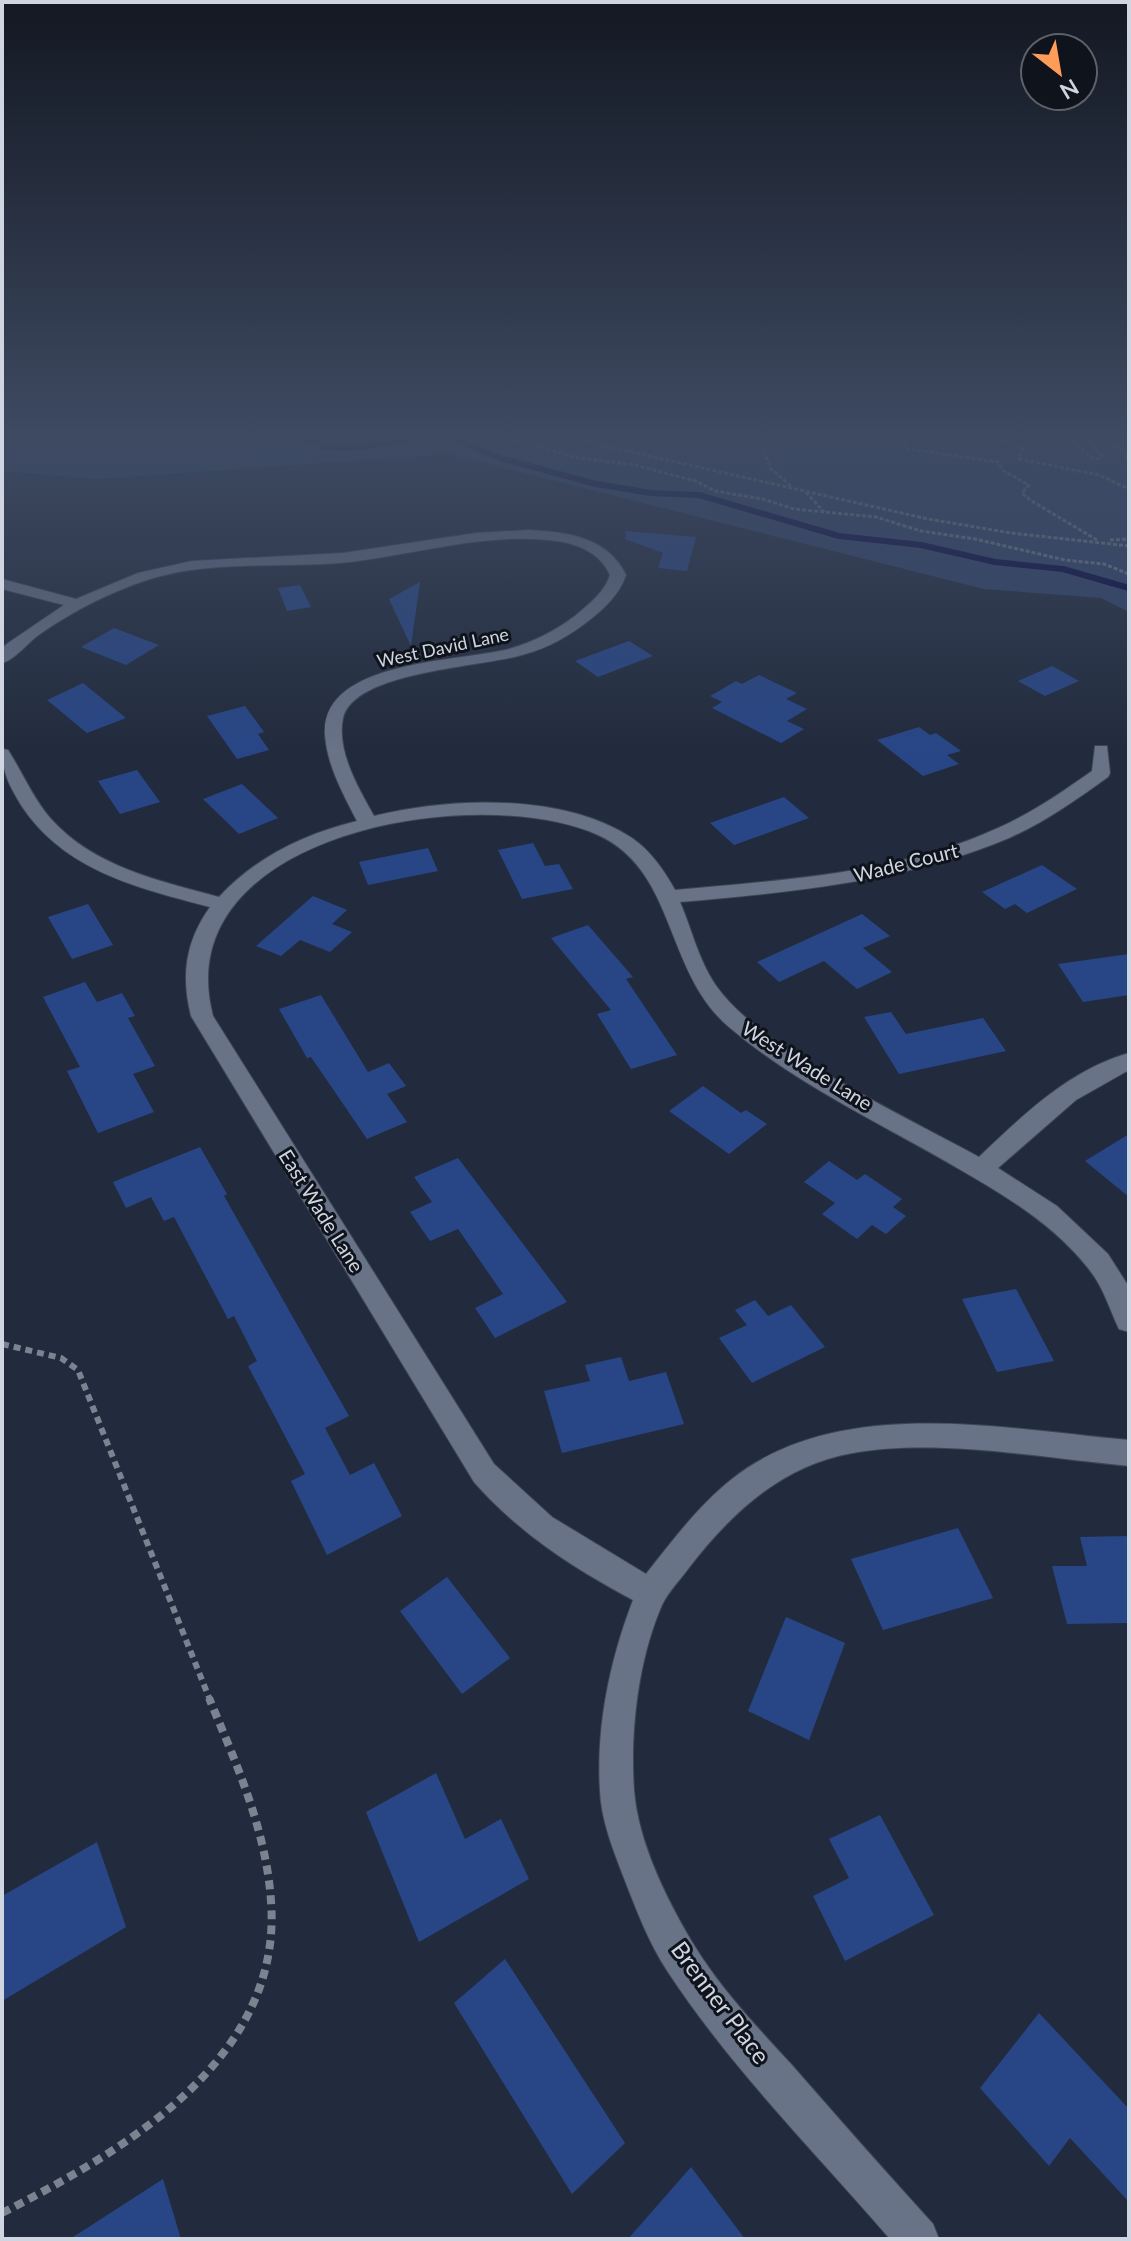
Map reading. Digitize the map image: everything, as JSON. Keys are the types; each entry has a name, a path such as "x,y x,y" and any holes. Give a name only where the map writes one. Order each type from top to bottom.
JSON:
{"street":[{"name":"West David Lane","path":"80,606 127,582 168,569 208,564 345,558 461,542"},
{"name":"West David Lane","path":"367,822 341,768 334,726 340,705 364,686 381,678 504,657 573,629 611,593 618,575 608,558 577,542"},
{"path":"2,584 55,596 80,606"},
{"path":"2,658 36,629 80,606"},
{"name":"Wade Court","path":"669,897 806,884 945,856 1022,825 1088,783 1101,773 1101,750"},
{"path":"2,754 45,824 78,853 122,874 222,904"},
{"name":"West Wade Lane","path":"367,822 479,808 548,814 605,830 637,851 660,877 698,974 710,995 728,1016 795,1063 1035,1203 1082,1244 1114,1286 1129,1321"},
{"name":"East Wade Lane","path":"367,822 291,851 242,883 222,904 208,926 196,960 195,979 202,1016 484,1473 507,1501 560,1544 651,1593"},
{"path":"981,1170 1064,1093 1129,1061"},
{"name":"Brenner Place","path":"918,2239 729,2024 680,1957 651,1901 629,1845 617,1793 617,1735 632,1644 651,1593 706,1521 744,1487 776,1467 816,1451 853,1440 934,1435 1129,1453"}],"path":[{"path":"986,542 1065,560 1104,564 1129,574"},
{"path":"1102,542 1129,546"},
{"path":"2,1344 61,1358 78,1370 253,1807 266,1865 272,1917 251,2008 226,2053 180,2099 117,2146 49,2190 2,2213"}],"shaded area":[{"path":"796,542 1129,542 1129,612 1101,598 984,589"}],"building":[{"path":"632,542 695,542 687,571 658,568 663,553"},
{"path":"420,582 411,646 389,599"},
{"path":"300,585 311,607 287,611 278,588"},
{"path":"114,628 159,645 126,665 81,647"},
{"path":"629,641 653,656 598,677 575,661"},
{"path":"1052,666 1079,681 1045,696 1018,681"},
{"path":"759,675 797,693 786,699 807,709 787,721 804,729 781,743 712,708 722,702 710,696 736,681 742,684"},
{"path":"83,683 126,718 87,733 47,700"},
{"path":"245,706 264,732 258,734 269,750 237,759 207,716"},
{"path":"919,727 930,735 936,733 961,751 947,755 959,764 923,776 877,740"},
{"path":"137,770 160,802 120,814 98,781"},
{"path":"242,784 278,818 239,834 203,799"},
{"path":"784,797 809,818 734,845 710,823"},
{"path":"533,843 545,866 559,864 573,889 522,899 498,850"},
{"path":"428,848 438,871 368,885 359,862"},
{"path":"1042,865 1077,889 1027,913 1015,904 1005,909 982,892"},
{"path":"313,896 347,910 332,924 352,932 330,952 300,940 281,956 256,946"},
{"path":"88,904 113,945 72,959 48,917"},
{"path":"862,914 890,936 863,948 892,972 857,989 824,961 779,982 757,962"},
{"path":"588,925 633,977 626,979 677,1055 631,1069 597,1014 611,1010 551,938"},
{"path":"1129,954 1129,995 1083,1002 1058,964"},
{"path":"85,982 97,1002 122,993 135,1016 128,1018 155,1066 133,1074 154,1112 98,1133 67,1071 80,1067 43,997"},
{"path":"321,995 368,1072 389,1063 406,1086 387,1094 407,1122 367,1139 311,1057 307,1058 279,1009"},
{"path":"891,1012 906,1034 983,1018 1006,1051 899,1074 864,1017"},
{"path":"703,1086 741,1113 746,1110 767,1124 729,1154 669,1111"},
{"path":"1129,1134 1129,1197 1085,1161"},
{"path":"200,1147 227,1194 224,1196 349,1416 325,1428 350,1475 374,1463 402,1516 327,1555 291,1481 305,1474 248,1366 257,1361 234,1316 228,1319 174,1217 164,1221 151,1197 126,1208 113,1182"},
{"path":"458,1158 567,1302 495,1338 475,1308 503,1294 458,1229 430,1241 410,1212 432,1202 414,1177"},
{"path":"829,1161 857,1180 865,1174 902,1199 893,1207 906,1216 886,1234 872,1225 857,1239 822,1214 835,1203 804,1182"},
{"path":"1016,1289 1054,1361 997,1372 962,1299"},
{"path":"755,1300 768,1316 791,1305 825,1347 752,1383 719,1338 747,1325 735,1310"},
{"path":"621,1357 629,1381 666,1372 684,1424 562,1453 544,1391 590,1381 585,1365"},
{"path":"958,1528 993,1598 883,1630 851,1559"},
{"path":"1129,1536 1129,1623 1067,1624 1052,1566 1087,1566 1080,1537"},
{"path":"447,1577 510,1658 462,1694 400,1611"},
{"path":"786,1617 845,1643 809,1740 748,1711"},
{"path":"436,1773 465,1839 501,1819 529,1879 419,1942 366,1812"},
{"path":"880,1815 934,1915 845,1961 813,1896 849,1878 829,1839"},
{"path":"97,1842 126,1927 2,2001 2,1896"},
{"path":"505,1959 625,2143 572,2194 454,2003"},
{"path":"1039,2013 1129,2109 1129,2202 1070,2138 1049,2166 980,2088"},
{"path":"691,2167 745,2239 628,2239"},
{"path":"163,2179 181,2239 70,2239"}],"waterway":[{"path":"890,542 921,545 995,562 1063,569 1129,588"}]}
